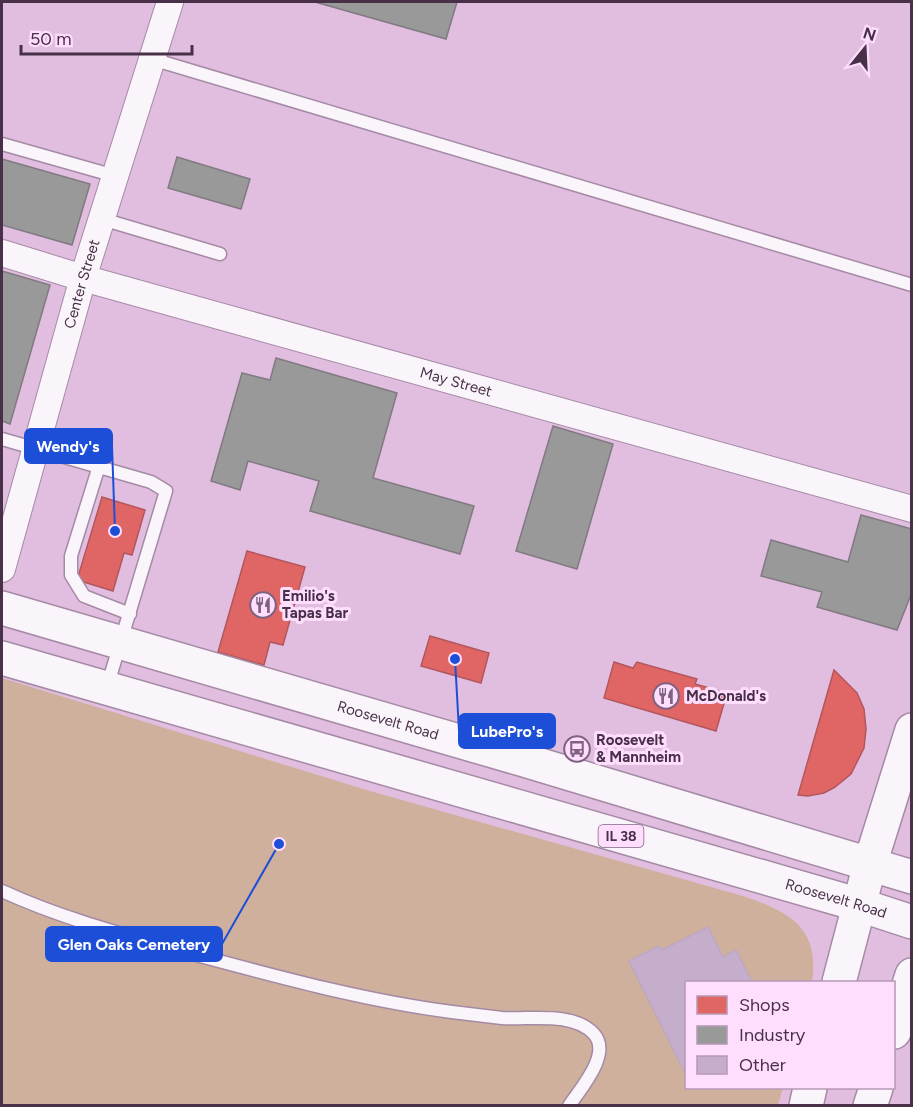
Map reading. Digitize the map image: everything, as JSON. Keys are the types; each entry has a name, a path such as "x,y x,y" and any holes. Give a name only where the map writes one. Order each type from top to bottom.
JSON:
{"main road":[{"name":"Roosevelt Road","path":"2,608 125,629 514,757 912,877"},
{"name":"Roosevelt Road","path":"2,657 912,922"},
{"path":"839,981 870,864 912,730"},
{"path":"895,1029 912,975"},
{"path":"806,1106 810,1089"},
{"path":"870,1106 876,1089"}],"street":[{"name":"Center Street","path":"2,569 83,278 170,2"},
{"name":"May Street","path":"2,253 83,278 912,509"}],"lane":[{"path":"152,59 912,285"},
{"path":"2,144 115,176"},
{"path":"102,219 220,254"},
{"path":"2,439 151,482 166,491 107,688"},
{"path":"99,466 71,556 72,575 84,596 125,629"},
{"path":"2,891 76,920 148,942 281,977 396,1003 450,1012 503,1018 565,1020 578,1024 596,1036 599,1046 598,1056 595,1067 568,1106"}],"shaded area":[{"path":"2,678 370,791 743,896 774,908 798,924 811,948 812,981 685,981 685,1089 783,1089 778,1105 2,1105"}],"building: Shops":[{"path":"102,497 145,510 132,555 124,553 113,591 77,580"},
{"name":"Emilio's Tapas Bar","path":"247,551 305,567 283,645 270,642 264,665 218,652"},
{"path":"430,636 489,653 481,683 421,666"},
{"name":"McDonald's","path":"614,662 633,668 637,662 697,679 695,684 727,693 716,731 604,698"},
{"path":"834,670 857,693 864,709 866,729 864,748 851,774 835,787 824,793 798,795"}],"building: Industry":[{"path":"315,2 457,2 446,39"},
{"path":"177,157 250,179 241,209 168,188"},
{"path":"2,159 90,184 72,245 2,225"},
{"path":"2,271 50,285 10,424 2,421"},
{"path":"276,358 397,393 373,478 474,506 460,554 310,511 319,481 248,461 240,490 211,481 242,373 270,380"},
{"path":"553,426 613,444 577,569 516,551"},
{"path":"861,515 912,529 912,592 897,630 817,607 822,592 761,576 771,540 848,562"}],"building: Other":[{"path":"708,927 723,957 736,950 752,981 685,981 685,1073 629,961 659,946 662,950"}],"place":[{"name":"Wendy's","path":"115,531"},
{"name":"Emilio's Tapas Bar","path":"263,605"},
{"name":"LubePro's","path":"455,659"},
{"name":"McDonald's","path":"666,696"},
{"name":"Roosevelt & Mannheim","path":"577,749"},
{"name":"Glen Oaks Cemetery","path":"279,844"}]}
